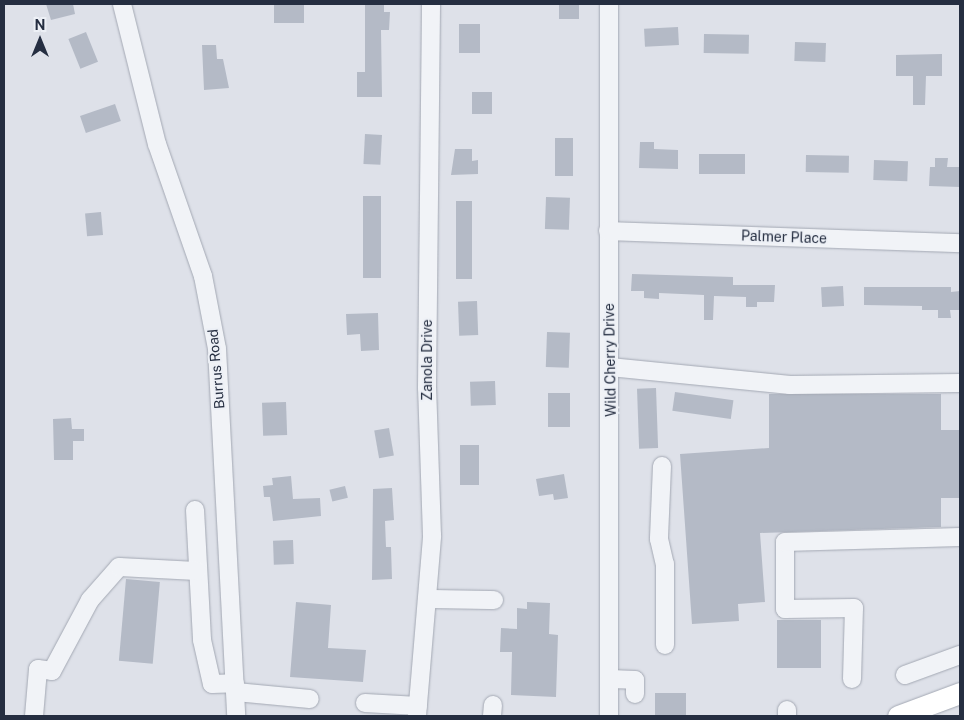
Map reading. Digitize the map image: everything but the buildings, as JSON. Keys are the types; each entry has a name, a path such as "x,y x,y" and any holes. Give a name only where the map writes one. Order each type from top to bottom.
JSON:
{"main road":[{"path":"898,716 960,694"}],"street":[{"name":"Burrus Road","path":"122,4 162,160 203,276 217,350 236,716"},
{"name":"Zanola Drive","path":"418,711 432,536 427,388 432,4"},
{"name":"Wild Cherry Drive","path":"608,4 608,231 616,645 610,679 609,716"},
{"name":"Palmer Place","path":"608,231 960,243"},
{"path":"610,366 790,385 960,383"},
{"path":"662,466 659,539 664,564 665,645"},
{"path":"195,510 202,640 212,684 310,698"},
{"path":"852,679 854,608 785,609 786,542 960,537"},
{"path":"34,716 38,669 52,671 90,600 119,566 197,571"},
{"path":"427,599 494,600"},
{"path":"905,675 958,661"},
{"path":"610,679 635,687"},
{"path":"365,703 418,711"}]}
